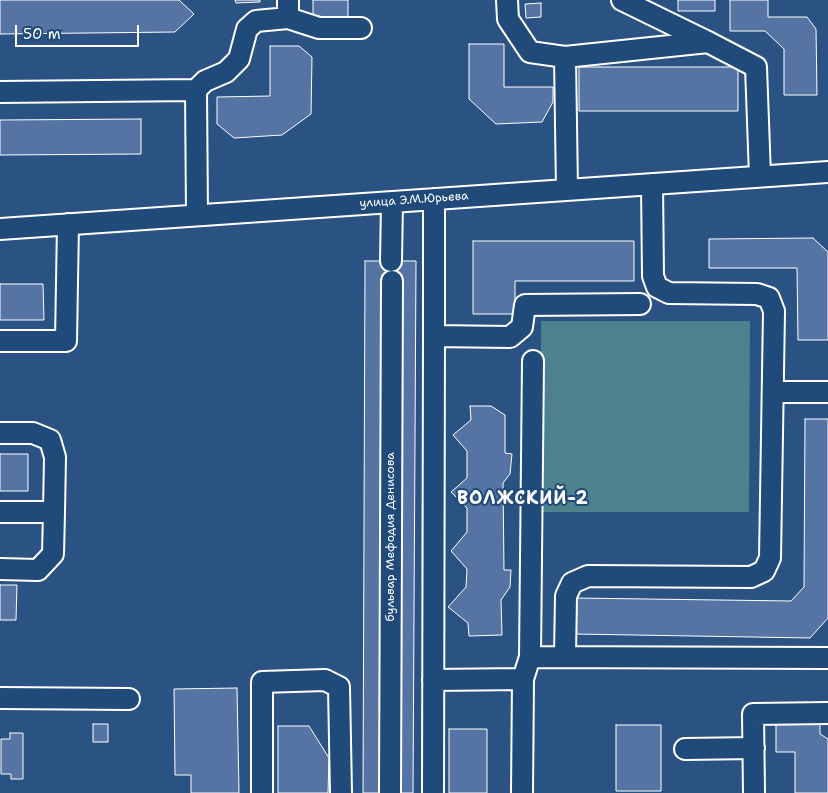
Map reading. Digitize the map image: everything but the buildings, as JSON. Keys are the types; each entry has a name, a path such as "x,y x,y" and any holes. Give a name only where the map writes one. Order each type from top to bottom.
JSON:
{"street":[{"path":"507,0 508,19 530,52 565,57 708,42"},
{"path":"622,0 756,67 760,176"},
{"path":"0,92 196,90 205,81 226,72 239,59 247,29 256,20 288,9 319,28 361,28"},
{"path":"565,57 567,190"},
{"path":"196,90 197,215"},
{"name":"улица Э.М.Юрьева","path":"0,229 828,172"},
{"path":"566,656 566,596 572,583 588,576 751,577 764,571 770,558 774,311 769,298 757,294 669,293 657,288 653,276 652,184"},
{"path":"433,793 434,199"},
{"path":"391,261 392,202"},
{"path":"0,341 66,341 68,224"},
{"name":"бульвар Мефодия Денисова","path":"390,793 392,281"},
{"path":"434,336 510,337 522,327 525,305 640,304"},
{"path":"522,793 523,679 530,657 534,361"},
{"path":"773,392 828,392"},
{"path":"0,433 33,433 50,440 55,457 53,554 38,570 0,569"},
{"path":"0,512 54,512"},
{"path":"530,657 828,658"},
{"path":"433,680 523,679"},
{"path":"262,793 262,682 324,680 339,687 341,793"},
{"path":"0,698 129,699"},
{"path":"754,793 753,714 828,713"},
{"path":"685,748 754,748"}],"green space":[{"path":"541,321 750,321 749,512 541,512"}],"district":[{"name":"ВОЛЖСКИЙ-2","path":"523,499"}]}
